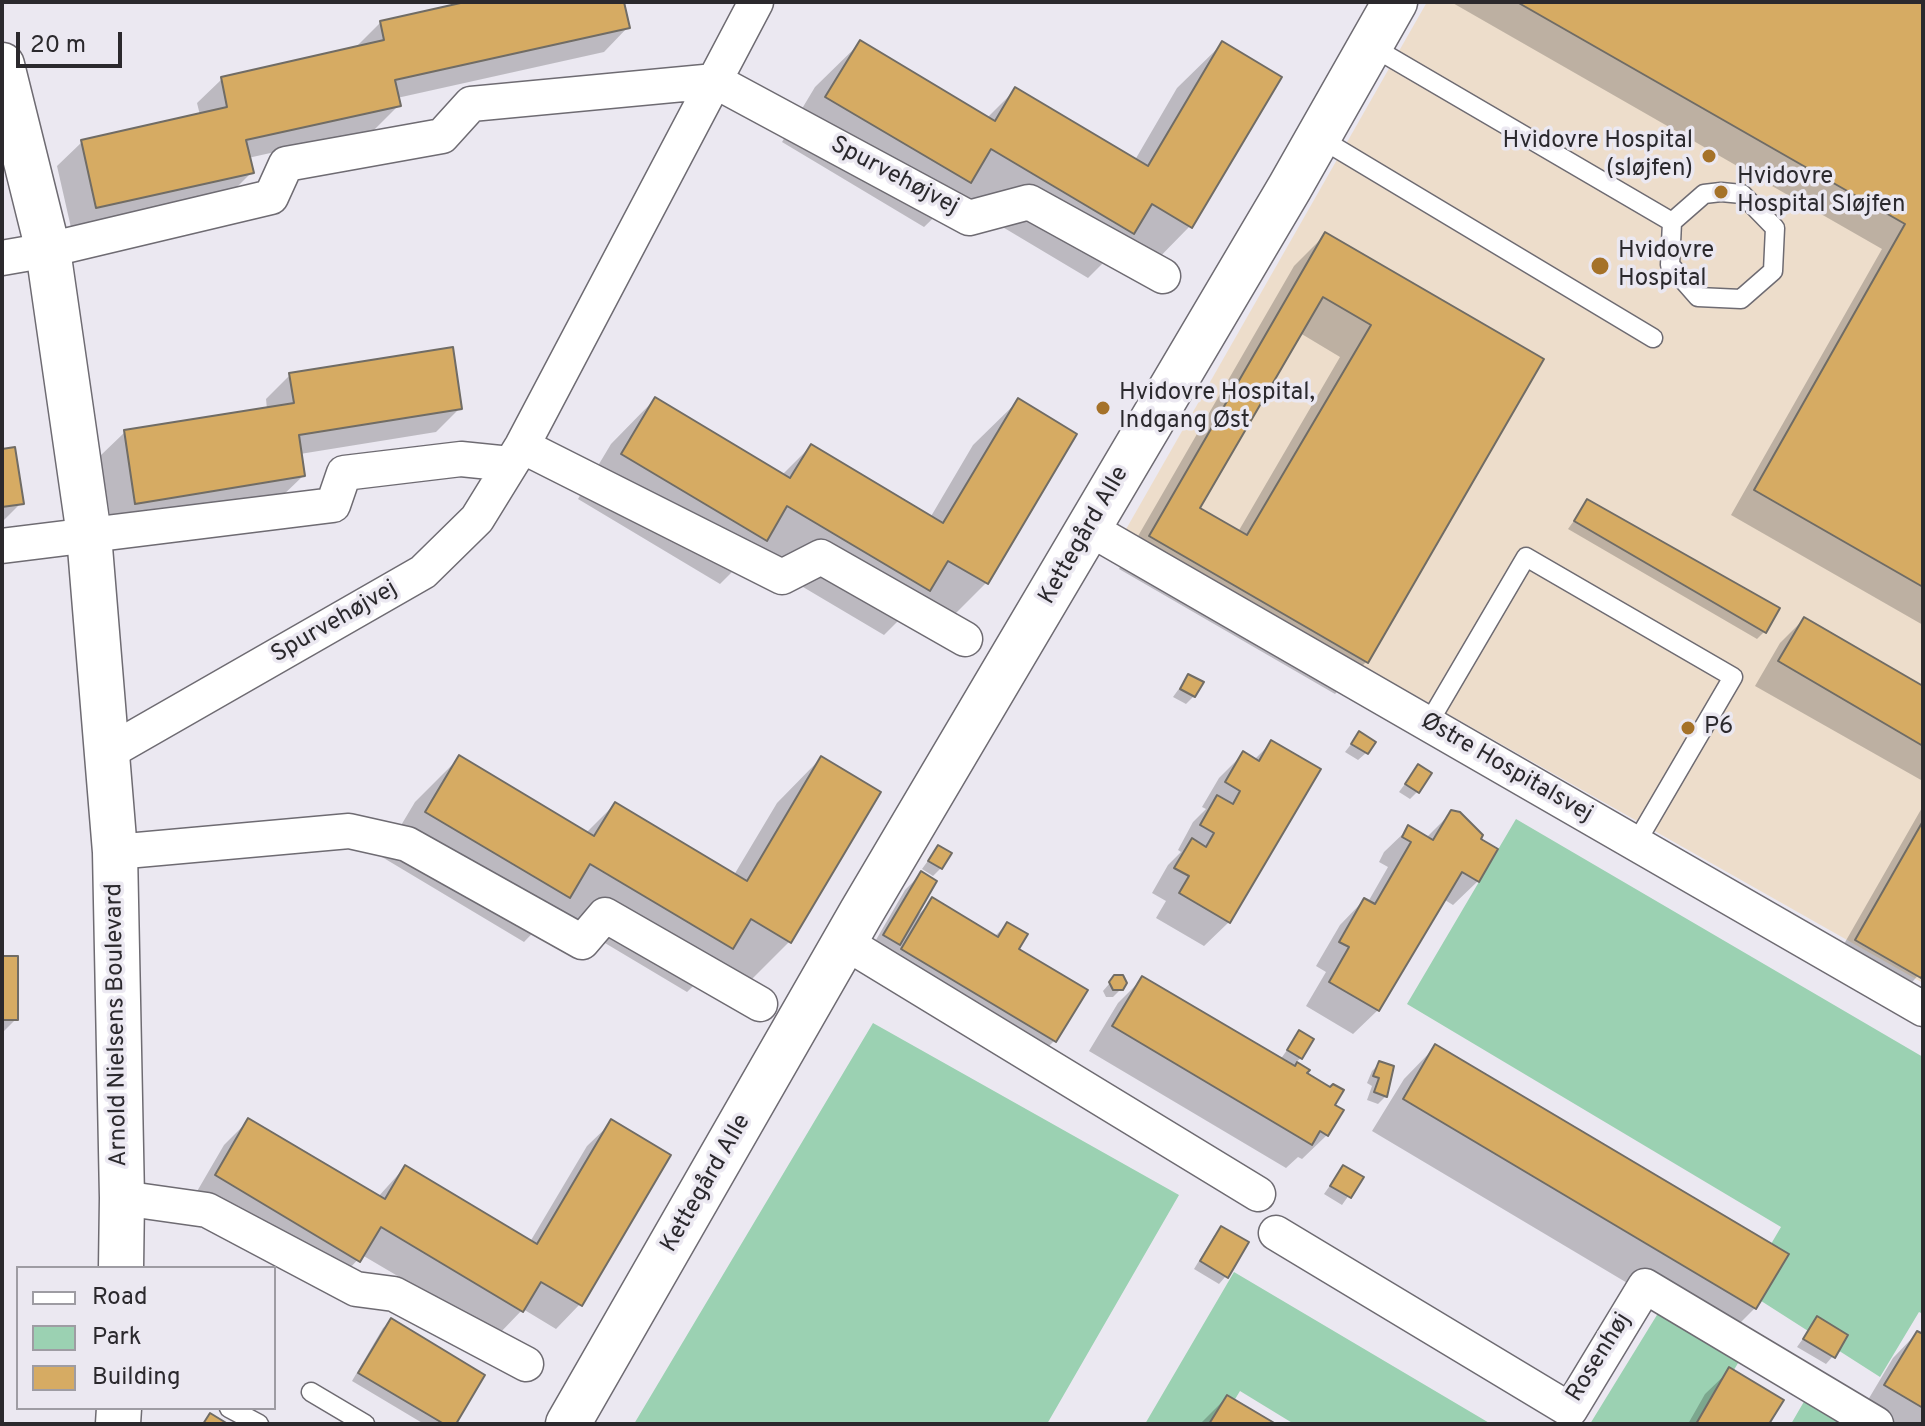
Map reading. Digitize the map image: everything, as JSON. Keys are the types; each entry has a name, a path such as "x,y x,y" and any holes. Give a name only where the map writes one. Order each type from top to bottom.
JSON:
{"street":[{"name":"Spurvehøjvej","path":"107,753 423,572 477,519 516,455 756,2"},
{"name":"Kettegård Alle","path":"568,1424 861,913 1090,529 1395,2"},
{"name":"Arnold Nielsens Boulevard","path":"2,65 48,250 89,535 115,852 121,1266"},
{"name":"Spurvehøjvej","path":"715,81 969,218 1029,202 1163,276"},
{"path":"2,258 271,197 286,164 442,136 471,104 715,81"},
{"path":"2,546 333,505 344,473 516,455 782,577 821,557 965,639"},
{"name":"Østre Hospitalsvej","path":"1090,529 1923,1009"},
{"name":"Arnold Nielsens Boulevard","path":"115,852 349,831 407,844 582,942 605,915 760,1004"},
{"path":"846,943 1258,1194"},
{"name":"Arnold Nielsens Boulevard","path":"122,1198 207,1210 356,1289 394,1294 526,1364"},
{"name":"Rosenhøj","path":"1276,1233 1570,1410 1645,1286 1876,1424"}],"lane":[{"path":"1369,45 1672,222"},
{"path":"1318,137 1653,338"},
{"path":"1704,194 1742,194 1775,228 1773,271 1741,299 1698,297 1670,265 1672,222 1704,194"},
{"path":"1428,724 1526,557 1733,677 1636,843"},
{"path":"311,1392 365,1424"},
{"path":"233,1410 259,1424"}],"shaded area":[{"name":"Hvidovre Hospital","path":"1427,2 1923,2 1923,983 1125,531"}],"green space":[{"path":"1516,819 1923,1057 1923,1314 1919,1312 1880,1377 1744,1290 1781,1227 1407,1004"},
{"path":"873,1023 1179,1195 1047,1424 634,1424"},
{"path":"1234,1272 1491,1424 1294,1424 1240,1391 1220,1424 1145,1424"},
{"path":"1660,1310 1741,1358 1702,1424 1590,1424"},
{"path":"1813,1386 1855,1424 1791,1424"}],"building":[{"path":"465,2 624,2 630,28 395,80 401,106 246,140 254,173 96,208 81,140 227,107 221,77 384,40 380,21"},
{"path":"1517,2 1923,2 1923,587 1754,490 1905,224"},
{"path":"860,40 995,121 1015,87 1148,166 1222,41 1282,77 1192,228 1152,204 1134,234 991,149 971,183 825,97"},
{"path":"1325,232 1544,359 1368,663 1149,536","holes":["1323,297 1371,325 1247,535 1200,508"]},
{"path":"453,347 462,409 299,435 305,476 135,504 124,430 294,403 289,373"},
{"path":"655,397 790,478 811,444 943,523 1018,398 1077,434 988,584 948,561 930,591 787,506 767,541 621,454"},
{"path":"15,447 24,504 2,507 2,449"},
{"path":"1587,499 1780,608 1766,633 1574,521"},
{"path":"1804,617 1923,686 1923,746 1778,661"},
{"path":"1188,674 1204,682 1195,697 1180,689"},
{"path":"1359,731 1376,742 1368,754 1351,744"},
{"path":"1271,740 1321,769 1230,923 1179,893 1189,876 1174,868 1192,838 1206,847 1214,833 1200,825 1217,795 1233,804 1240,791 1225,782 1243,751 1259,761"},
{"path":"459,755 594,836 615,802 747,881 821,756 881,792 791,943 751,919 733,949 590,864 570,898 425,812"},
{"path":"1418,764 1432,773 1419,793 1405,784"},
{"path":"1451,810 1460,812 1483,835 1481,839 1498,849 1479,882 1462,872 1379,1011 1329,982 1349,947 1339,942 1364,898 1375,904 1411,842 1402,837 1408,825 1433,840"},
{"path":"1923,821 1923,974 1921,978 1855,940"},
{"path":"938,845 952,853 942,869 928,861"},
{"path":"921,871 937,881 900,945 883,935"},
{"path":"932,897 998,937 1007,922 1028,934 1019,949 1088,990 1056,1042 901,949"},
{"path":"2,956 18,956 18,1020 2,1020"},
{"path":"1114,975 1123,975 1127,983 1123,990 1113,990 1109,982"},
{"path":"1142,976 1295,1066 1297,1062 1310,1070 1307,1073 1330,1087 1333,1084 1344,1090 1335,1105 1344,1110 1328,1136 1320,1131 1312,1145 1112,1026"},
{"path":"1299,1030 1314,1039 1302,1059 1287,1050"},
{"path":"1435,1044 1789,1254 1756,1309 1403,1099"},
{"path":"1379,1061 1394,1066 1387,1097 1374,1092 1379,1078 1373,1076"},
{"path":"248,1118 385,1199 405,1165 537,1244 611,1119 671,1155 582,1306 541,1282 523,1312 381,1227 360,1262 215,1175"},
{"path":"1343,1165 1364,1177 1351,1198 1330,1186"},
{"path":"1221,1226 1249,1242 1228,1278 1200,1261"},
{"path":"1817,1316 1848,1335 1835,1358 1803,1339"},
{"path":"391,1318 485,1375 456,1424 444,1424 358,1373"},
{"path":"1917,1331 1923,1334 1923,1408 1884,1385"},
{"path":"1729,1367 1784,1400 1769,1424 1696,1424"},
{"path":"1227,1395 1276,1424 1209,1424"},
{"path":"210,1413 228,1424 203,1424"}],"place":[{"name":"Hvidovre Hospital (sløjfen)","path":"1709,156"},
{"name":"Hvidovre Hospital Sløjfen","path":"1721,192"},
{"name":"Hvidovre Hospital","path":"1600,266"},
{"name":"Hvidovre Hospital, Indgang Øst","path":"1103,408"},
{"name":"P6","path":"1688,728"}]}
